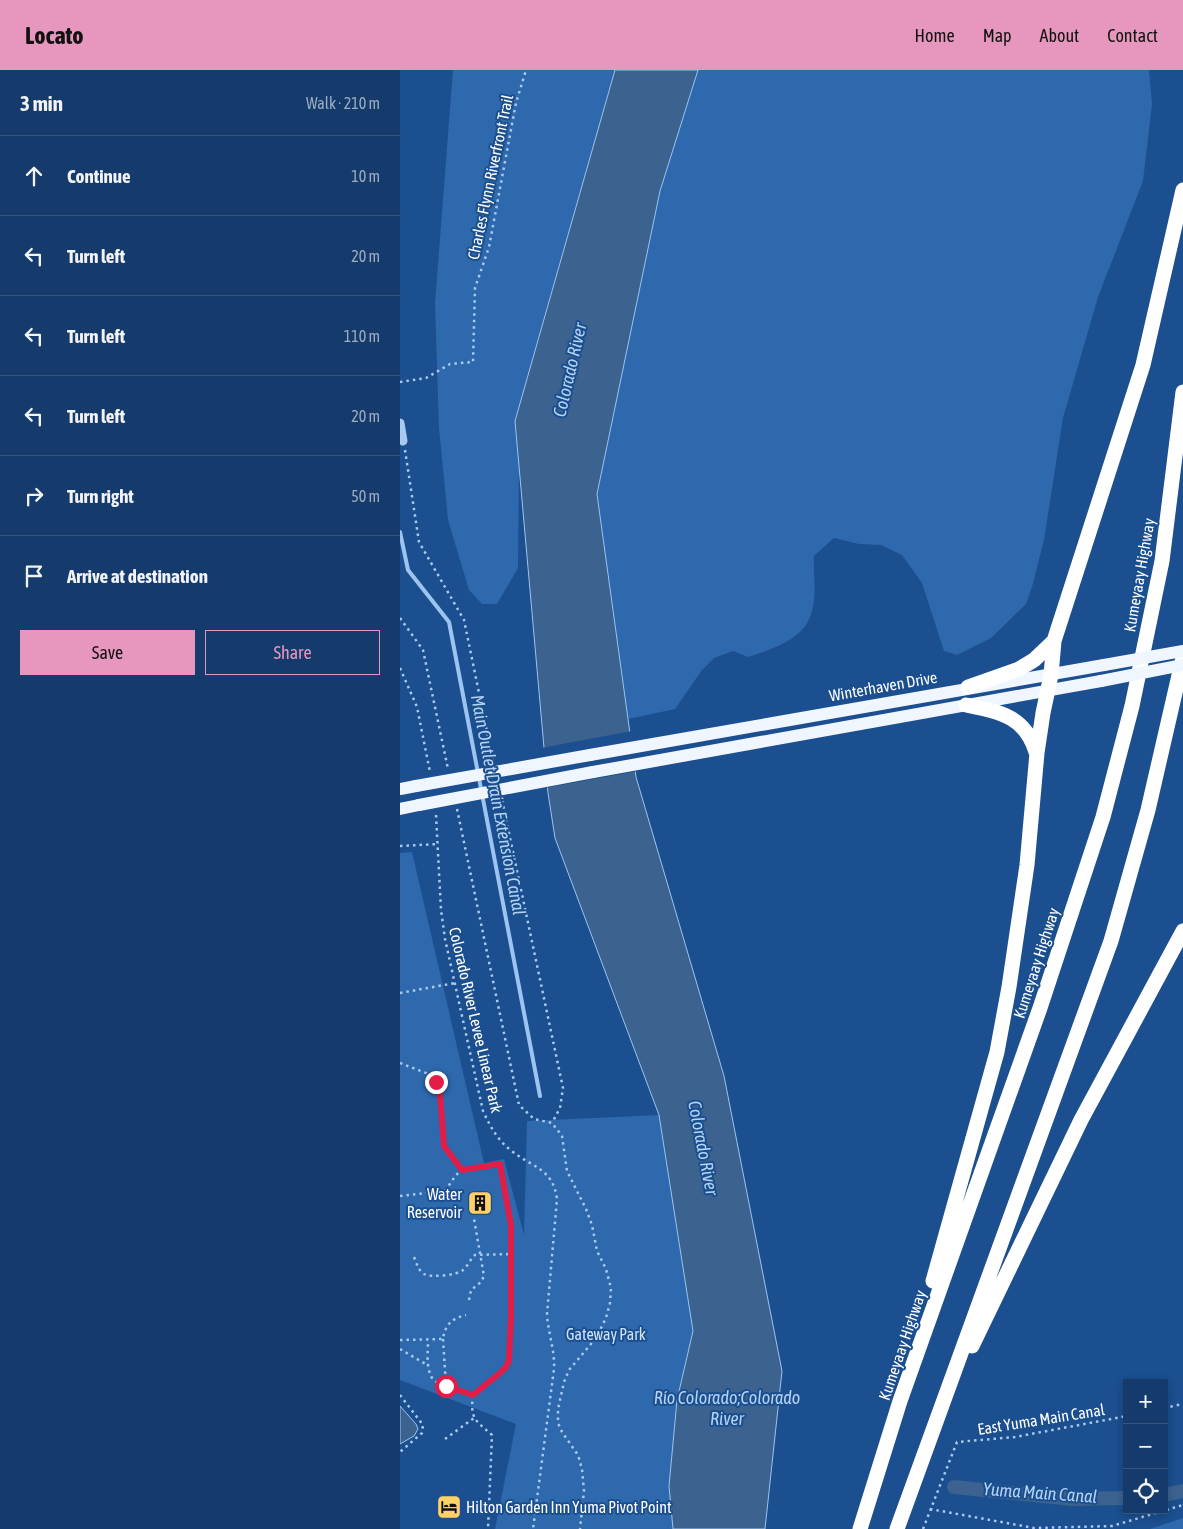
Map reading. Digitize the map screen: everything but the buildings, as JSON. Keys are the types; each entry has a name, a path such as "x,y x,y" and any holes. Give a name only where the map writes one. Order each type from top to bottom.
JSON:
{"highway":[{"path":"900,1401 996,1052 1009,987 1024,884 1037,753 1050,682 1054,641 1143,365 1183,190"},
{"name":"Kumeyaay Highway","path":"860,1529 900,1401 1040,1008 1103,817 1132,706 1162,561 1183,392"},
{"path":"968,687 1019,669 1034,660 1054,641"},
{"path":"897,1529 1111,942 1148,810 1183,658"},
{"path":"966,705 999,713 1019,723 1032,738 1037,753"},
{"path":"937,1419 1080,1120 1183,931"}],"main road":[{"name":"Winterhaven Drive","path":"400,809 593,772 966,705 1104,665 1183,651"},
{"name":"Winterhaven Drive","path":"400,789 968,687 1101,681 1183,666"}],"street":[{"path":"400,423 403,441"}],"path":[{"name":"Charles Flynn Riverfront Trail","path":"400,382 426,378 450,364 473,362 475,288 489,247 516,103 526,70"},
{"path":"400,618 423,650 450,776"},
{"path":"400,668 418,707 431,777"},
{"path":"456,805 519,1105 534,1119 552,1123 562,1136 567,1171 586,1209 592,1225 597,1251 606,1269 611,1288 606,1318 596,1338 569,1370 564,1382 558,1409 558,1423 578,1455 582,1468 584,1491 580,1529"},
{"name":"Colorado River Levee Linear Park","path":"435,806 441,910 445,939 483,1111 492,1131 513,1152 546,1172 556,1193 557,1208 547,1314 547,1325 554,1354 554,1369 533,1529"},
{"path":"400,846 438,844"},
{"path":"400,994 455,984"},
{"path":"400,1063 426,1073 436,1082 440,1093 444,1146 462,1170"},
{"path":"400,1196 446,1191 456,1175 462,1170 500,1164 511,1225 509,1360 506,1367 500,1373 473,1395 471,1408 474,1418 492,1435 488,1529"},
{"path":"469,1300 471,1290 481,1282 484,1276 474,1219"},
{"path":"414,1258 418,1268 425,1274 435,1276 455,1274 463,1270 472,1257 481,1254 511,1254"},
{"path":"446,1386 444,1332 454,1319 466,1316"},
{"path":"400,1340 428,1341 443,1339"},
{"path":"428,1341 431,1378 438,1384 473,1395"},
{"path":"400,1349 429,1366"},
{"path":"400,1395 423,1425 422,1432 400,1452"},
{"path":"1168,1407 1183,1404"},
{"name":"East Yuma Main Canal","path":"930,1509 957,1442 1015,1437 1123,1417"},
{"path":"445,1439 474,1418"},
{"path":"923,1529 930,1509 1034,1528 1112,1526 1183,1505"}],"green space":[{"path":"453,70 615,70 515,421 519,459 518,568 497,604 482,604 469,590 448,520 439,428 435,303"},
{"path":"698,70 1149,70 1152,104 1143,181 1098,297 1063,418 1044,540 1026,604 991,638 957,655 944,651 922,583 902,555 881,545 859,544 834,538 814,556 815,591 812,611 808,621 795,636 777,647 748,657 733,651 714,658 702,670 675,709 628,719 597,493 660,191"},
{"name":"Gateway Park","path":"412,852 484,1163 504,1159 524,1235 527,1121 659,1115 693,1331 677,1400 669,1486 673,1529 495,1529 516,1424 400,1380 400,853"},
{"path":"1183,1518 1183,1529 1150,1529"}],"water":[{"name":"Río Colorado;Colorado River","path":"615,70 698,70 660,191 597,494 636,777 724,1076 782,1371 765,1529 673,1529 669,1486 677,1400 693,1331 659,1115 555,838 548,793 515,421"},
{"path":"400,1406 416,1424 418,1429 414,1436 400,1444"}],"pier":[{"path":"632,731 638,771 545,788 541,748"}],"waterway":[{"name":"Main Outlet Drain Extension Canal","path":"400,532 408,570 449,622 540,1096"},
{"name":"Yuma Main Canal","path":"954,1487 1072,1499 1123,1498"},
{"name":"Yuma Main Canal","path":"1168,1494 1183,1491"}],"place":[{"name":"Water Reservoir","path":"480,1203"},
{"name":"Hilton Garden Inn Yuma Pivot Point","path":"449,1507"}],"route":[{"path":"436,1082 440,1093 444,1146 462,1170 500,1164 511,1225 509,1360 506,1367 500,1373 473,1395 446,1386"}],"water label":[{"name":"Colorado River","path":"570,370"},
{"name":"Colorado River","path":"703,1148"}]}
